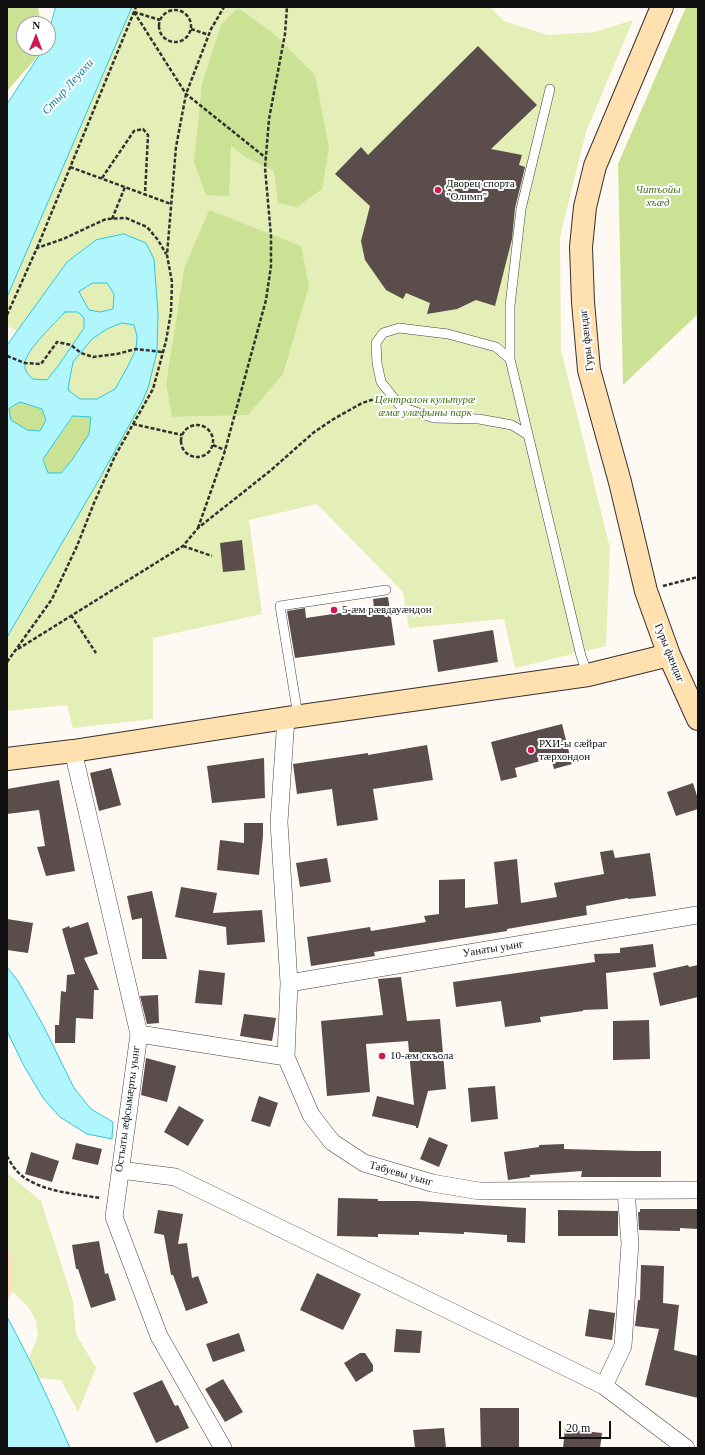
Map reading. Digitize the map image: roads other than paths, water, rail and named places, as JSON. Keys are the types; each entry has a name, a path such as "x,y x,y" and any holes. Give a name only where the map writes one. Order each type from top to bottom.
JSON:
{"main road":[{"name":"Гуры фӕндаг","path":"662,7 595,166 585,207 581,247 583,302 589,370 620,482 646,591 668,655 698,719"},
{"path":"7,759 73,751 292,717 588,675 668,655"}],"street":[{"path":"139,1034 286,1057 289,983 279,822 292,717"},
{"name":"Остъаты æфсымæрты уынг","path":"73,751 139,1034 114,1217 158,1336 223,1448"},
{"name":"Уанаты уынг","path":"289,983 697,915"},
{"name":"Табуевы уынг","path":"286,1057 311,1115 332,1142 364,1163 432,1183 479,1191 698,1190"},
{"path":"120,1170 174,1177 604,1386 686,1448"},
{"path":"604,1386 623,1346 630,1243 626,1191"}],"lane":[{"path":"550,89 521,209 510,306 510,359 581,656 588,675"},
{"path":"510,359 496,347 486,343 448,334 399,328 383,333 376,343 380,382 400,407 434,418 479,418 512,425 528,436"},
{"path":"292,717 280,606 386,590"}],"water":[{"name":"Стыр Леуахи","path":"56,7 132,7 7,297 7,104 39,56 56,56 56,16 53,16"},
{"path":"124,234 146,243 154,259 158,314 157,352 148,388 142,402 96,485 7,637 7,345 67,262 96,240","holes":["93,283 107,283 114,294 113,309 100,312 89,310 79,292","65,312 78,312 84,318 84,328 47,380 33,379 26,371 25,363 30,351","122,323 134,325 137,336 136,349 115,389 97,399 80,399 68,390 73,362 92,339 107,329","20,402 42,409 46,420 40,431 27,430 11,420 9,409","73,416 91,417 89,434 72,460 61,473 48,473 43,460"]},
{"path":"7,967 18,981 43,1025 74,1088 91,1109 113,1122 112,1139 87,1134 60,1117 43,1098 24,1066 7,1031"},
{"path":"7,1317 40,1382 70,1448 7,1448"}],"place":[{"name":"Дворец спорта \"Олимп\"","path":"438,190"},
{"name":"5-æм рӕвдауӕндон","path":"334,610"},
{"name":"РХИ-ы сæйраг тæрхондон","path":"531,750"},
{"name":"10-æм скъола","path":"382,1056"}],"park label":[{"name":"Читъойы хъæд","path":"658,196"},
{"name":"Централон культурæ æмæ улæфыны парк","path":"425,406"}]}
